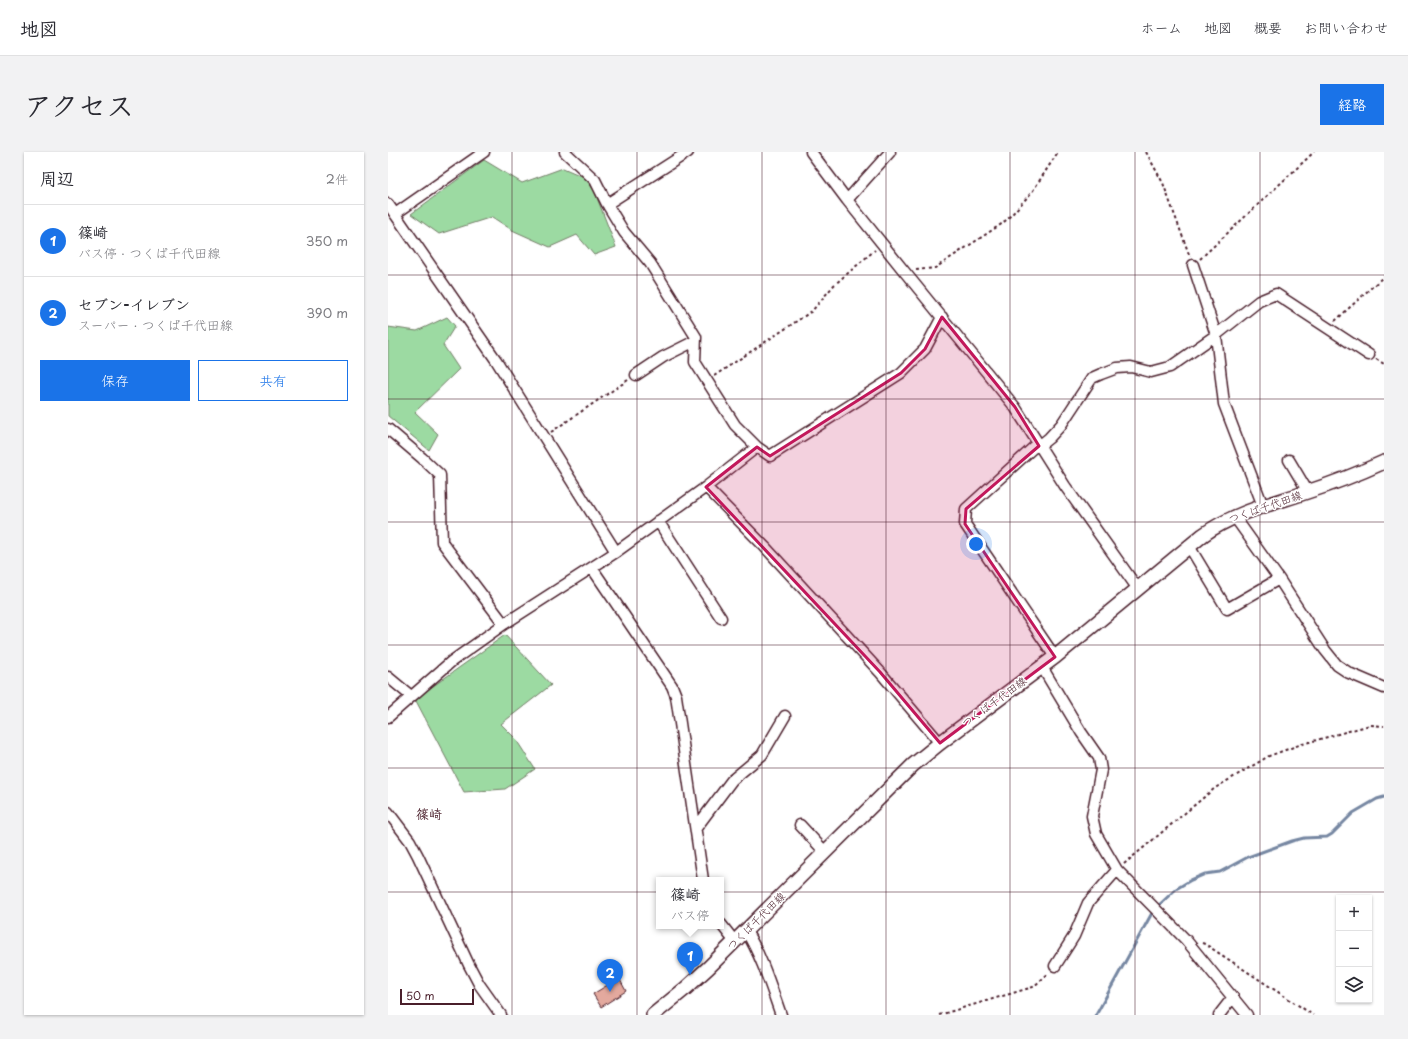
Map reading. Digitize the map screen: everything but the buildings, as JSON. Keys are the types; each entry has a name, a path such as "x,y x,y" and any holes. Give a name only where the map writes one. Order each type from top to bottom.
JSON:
{"main road":[{"name":"つくば千代田線","path":"653,1015 686,988 735,942 887,790 940,742 1055,657 1217,524 1234,516 1336,483 1384,462"}],"street":[{"path":"395,214 484,152"},
{"path":"565,152 595,180 607,204 624,232 650,263 696,337 695,362 736,425 757,447 770,456 901,373 925,349 942,317"},
{"path":"607,204 688,152"},
{"path":"811,152 882,244 1015,407 1065,486 1138,589"},
{"path":"847,200 890,152"},
{"path":"388,204 496,360 545,436 616,552"},
{"path":"1193,265 1216,335 1224,404 1264,506"},
{"path":"1055,657 965,524 966,509 1034,447 1039,446 1061,425 1092,378 1117,368 1131,367 1151,372 1170,367 1216,335 1259,301 1276,294 1370,355"},
{"path":"636,375 663,356 695,341"},
{"path":"388,429 440,475 442,542 504,624"},
{"path":"388,717 452,661 504,624 616,552 757,447"},
{"path":"1289,460 1308,492"},
{"path":"706,486 765,547 880,672 940,742"},
{"path":"1234,516 1279,579 1325,650 1337,665 1349,673 1384,688"},
{"path":"658,521 721,618"},
{"path":"1189,546 1227,610 1279,579"},
{"path":"592,568 672,686 676,696 703,877"},
{"path":"1042,667 1081,732 1099,758 1101,770 1092,816 1096,834 1117,870 1186,940 1247,1015"},
{"path":"388,677 411,696"},
{"path":"696,828 732,780 762,755 785,716"},
{"path":"388,812 410,841 469,965 479,984 501,1015"},
{"path":"800,824 825,852"},
{"path":"1056,966 1074,936 1088,903 1117,870"},
{"path":"724,928 735,942"},
{"path":"746,931 753,943 768,978 781,1015"},
{"path":"1219,1015 1233,997"}],"path":[{"path":"904,271 935,268 1003,223 1032,192 1058,152"},
{"path":"1146,152 1163,183 1193,265 1314,152"},
{"path":"708,380 812,311 834,285 882,244"},
{"path":"1327,328 1384,276"},
{"path":"545,436 636,375"},
{"path":"1117,870 1215,788 1269,756 1299,745 1370,725 1384,726"},
{"path":"1186,940 1205,944 1313,1015"},
{"path":"939,1015 1033,986 1056,966"}],"highlighted area":[{"path":"942,317 1015,407 1039,446 966,509 965,524 1055,657 940,743 880,672 706,487 757,447 770,456 901,373 925,349"}],"green space":[{"path":"484,160 522,183 563,168 584,177 594,190 616,247 594,255 577,235 550,247 512,230 492,217 439,234 411,214"},
{"path":"447,317 455,326 443,345 459,369 415,412 438,434 429,450 388,416 388,327 417,331"},
{"path":"505,635 551,685 501,724 515,738 535,769 505,789 464,792 415,699"}],"waterway":[{"path":"1096,1015 1152,913 1176,889 1205,874 1220,872 1248,857 1292,841 1304,838 1327,837 1353,813 1377,799 1384,797"}],"place":[{"name":"篠崎","path":"690,975"},
{"name":"セブン-イレブン","path":"610,992"}],"district":[{"name":"篠崎","path":"429,814"}]}
